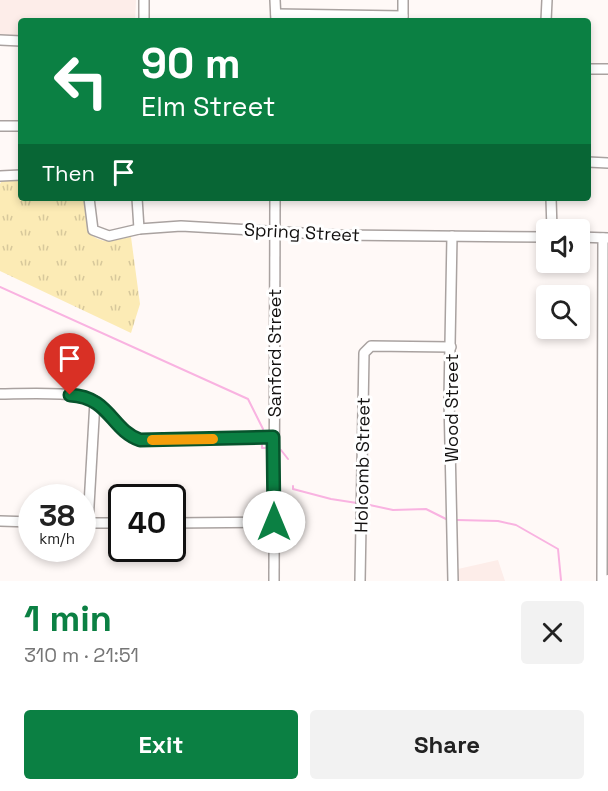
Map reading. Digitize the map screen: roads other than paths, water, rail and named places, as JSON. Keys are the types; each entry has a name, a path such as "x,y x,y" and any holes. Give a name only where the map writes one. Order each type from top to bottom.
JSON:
{"street":[{"path":"144,0 144,18"},
{"path":"275,0 276,17 403,18 403,0"},
{"path":"546,18 547,0"},
{"path":"0,40 18,40"},
{"path":"591,69 608,69"},
{"path":"0,126 18,126"},
{"path":"591,162 608,163"},
{"path":"0,176 18,175"},
{"name":"Spring Street","path":"89,201 92,226 97,233 109,236 139,229 181,226 338,235 536,237"},
{"path":"137,201 139,229"},
{"name":"Sanford Street","path":"274,581 275,201"},
{"path":"552,201 552,219"},
{"name":"Wood Street","path":"452,236 449,408 453,581"},
{"path":"590,237 605,238 604,581"},
{"name":"Holcomb Street","path":"360,581 363,358 365,351 371,346 451,347"},
{"path":"0,394 77,395 95,401 128,434 140,440 273,437"},
{"path":"89,484 95,401"},
{"path":"0,521 18,522"},
{"path":"186,523 274,522"}],"waterway":[{"path":"0,287 248,399 263,429"},
{"path":"262,445 262,448 265,448"},
{"path":"281,450 288,459"},
{"path":"293,486 293,489 357,503"},
{"path":"365,504 393,510 426,509 448,520"},
{"path":"457,520 498,521 516,525 558,549 561,580"}]}
